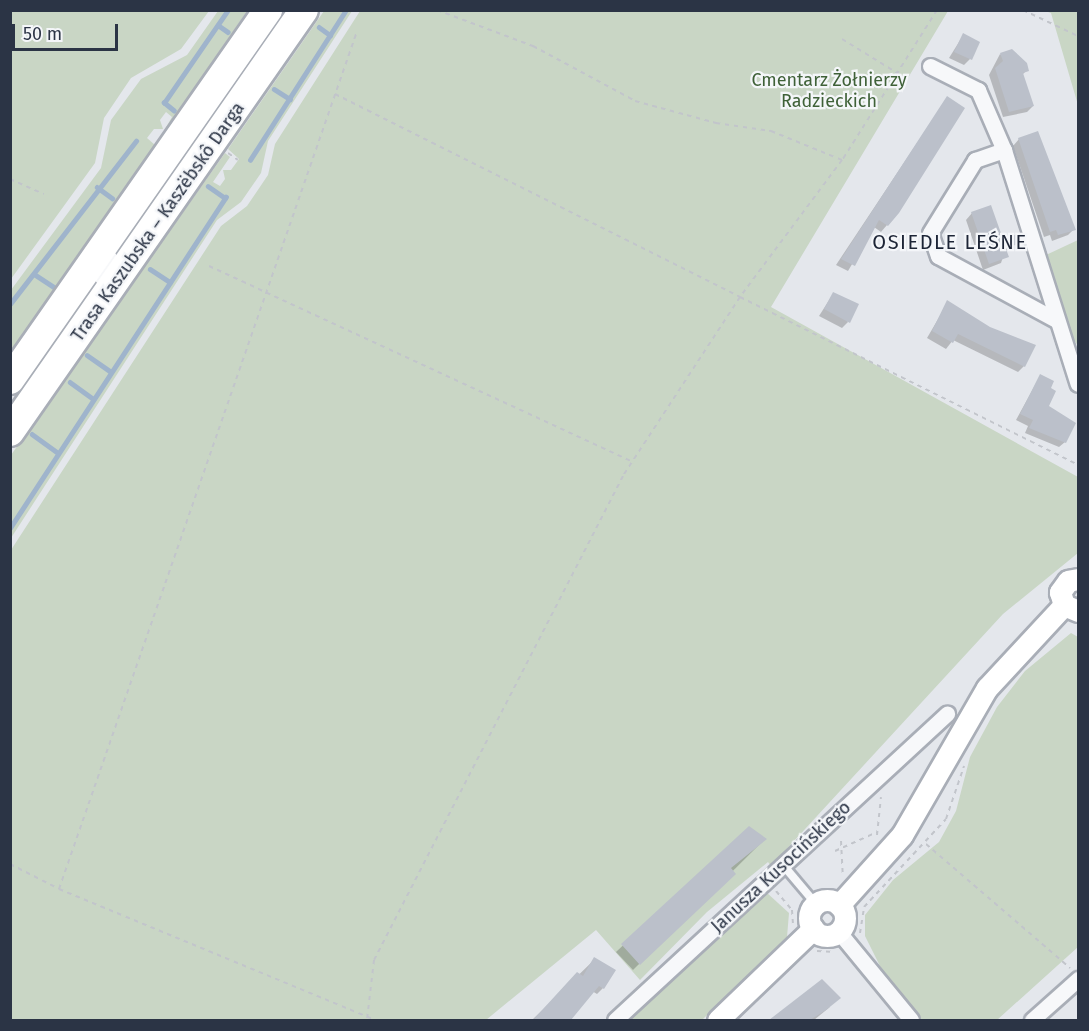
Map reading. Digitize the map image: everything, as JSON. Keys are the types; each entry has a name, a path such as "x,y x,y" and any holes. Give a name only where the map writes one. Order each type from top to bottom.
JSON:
{"highway":[{"name":"Trasa Kaszubska – Kaszëbskô Darga","path":"10,380 143,193 268,10"},
{"name":"Trasa Kaszubska – Kaszëbskô Darga","path":"10,432 168,210 304,10"}],"street":[{"path":"930,66 978,90 1004,150 1078,384"},
{"path":"1004,150 975,160 930,233 938,256 1056,320"},
{"path":"839,905 902,835 987,688 1071,608 1063,586 1078,579"},
{"name":"Janusza Kusocińskiego","path":"615,1020 947,714"},
{"path":"718,1020 806,936 809,919 816,904 825,900 839,905 844,916 838,931 827,936 806,936"},
{"path":"838,931 911,1020"},
{"path":"1032,1020 1078,977"}],"lane":[{"path":"58,365 143,193"},
{"path":"93,287 168,210"},
{"path":"33,348 78,302"},
{"path":"783,866 816,904"}],"path":[{"path":"437,10 532,46 635,101 716,123 771,131 842,160"},
{"path":"366,1018 374,960 634,462 740,297 842,160 899,74 937,10"},
{"path":"1023,10 1078,36"},
{"path":"59,889 356,34"},
{"path":"842,39 899,74"},
{"path":"335,94 1078,465"},
{"path":"226,152 238,160"},
{"path":"10,179 44,194"},
{"path":"209,266 634,462"},
{"path":"877,838 881,796"},
{"path":"835,851 877,832"},
{"path":"841,841 843,880"},
{"path":"926,844 1078,977"},
{"path":"10,864 59,889 366,1018 376,1020"},
{"path":"764,883 792,910 794,935 806,936"}],"green space":[{"path":"10,11 209,11 181,49 131,78 104,118 95,163 11,279"},
{"path":"218,11 247,11 157,143 172,117 166,112 160,120 163,129 154,129 147,138 155,145 11,355 11,290 101,168 111,120 141,79 187,55"},
{"path":"324,11 352,11 268,141 261,173 241,202 217,220 11,538 11,455 225,153 230,157 213,182 220,186 225,179 223,170 231,170 239,159 228,149"},
{"name":"Cmentarz Żołnierzy Radzieckich","path":"360,11 948,11 771,307 1078,477 1078,553 1003,614 771,866 768,862 707,912 640,980 596,930 486,1020 11,1020 11,550 221,226 247,206 268,175 275,144"},
{"path":"1045,11 1078,11 1078,105 1051,13"},
{"path":"1078,240 1078,346 1067,329 1046,255"},
{"path":"1071,633 1078,637 1078,947 997,1020 919,1020 887,980 865,936 865,915 893,880 939,842 956,811 970,757 997,707 1025,671"},
{"path":"766,892 789,913 787,937 702,1020 630,1020"}],"building":[{"path":"963,33 980,42 972,60 954,52"},
{"path":"1012,49 1027,63 1029,71 1023,73 1034,106 1009,112 995,68 1003,61 1000,53"},
{"path":"947,96 965,108 899,213 888,226 879,220 855,266 841,259"},
{"path":"1038,131 1076,230 1058,235 1056,230 1050,232 1018,138"},
{"path":"991,205 1003,239 1020,233 1023,241 1006,249 1009,257 989,264 971,212"},
{"path":"833,292 859,304 850,323 824,309"},
{"path":"947,300 990,327 1036,345 1025,367 958,334 953,343 932,331"},
{"path":"1040,374 1054,381 1051,388 1056,391 1049,406 1076,423 1066,443 1029,428 1033,420 1020,414"},
{"path":"749,826 767,839 731,868 736,874 640,965 621,944"},
{"path":"594,957 616,970 604,989 599,986 571,1020 533,1020 577,972 583,976"},
{"path":"822,979 841,998 826,1010 810,1020 769,1020"}],"waterway":[{"path":"174,111 164,103 228,10"},
{"path":"250,160 346,10"},
{"path":"218,25 228,32"},
{"path":"319,27 330,35"},
{"path":"274,89 290,99"},
{"path":"10,304 136,141"},
{"path":"208,186 225,198"},
{"path":"97,187 112,198"},
{"path":"10,528 226,197"},
{"path":"150,269 170,282"},
{"path":"34,274 54,287"},
{"path":"87,355 111,372"},
{"path":"70,382 93,399"},
{"path":"32,434 58,453"}],"district":[{"name":"OSIEDLE LEŚNE","path":"950,242"}]}
